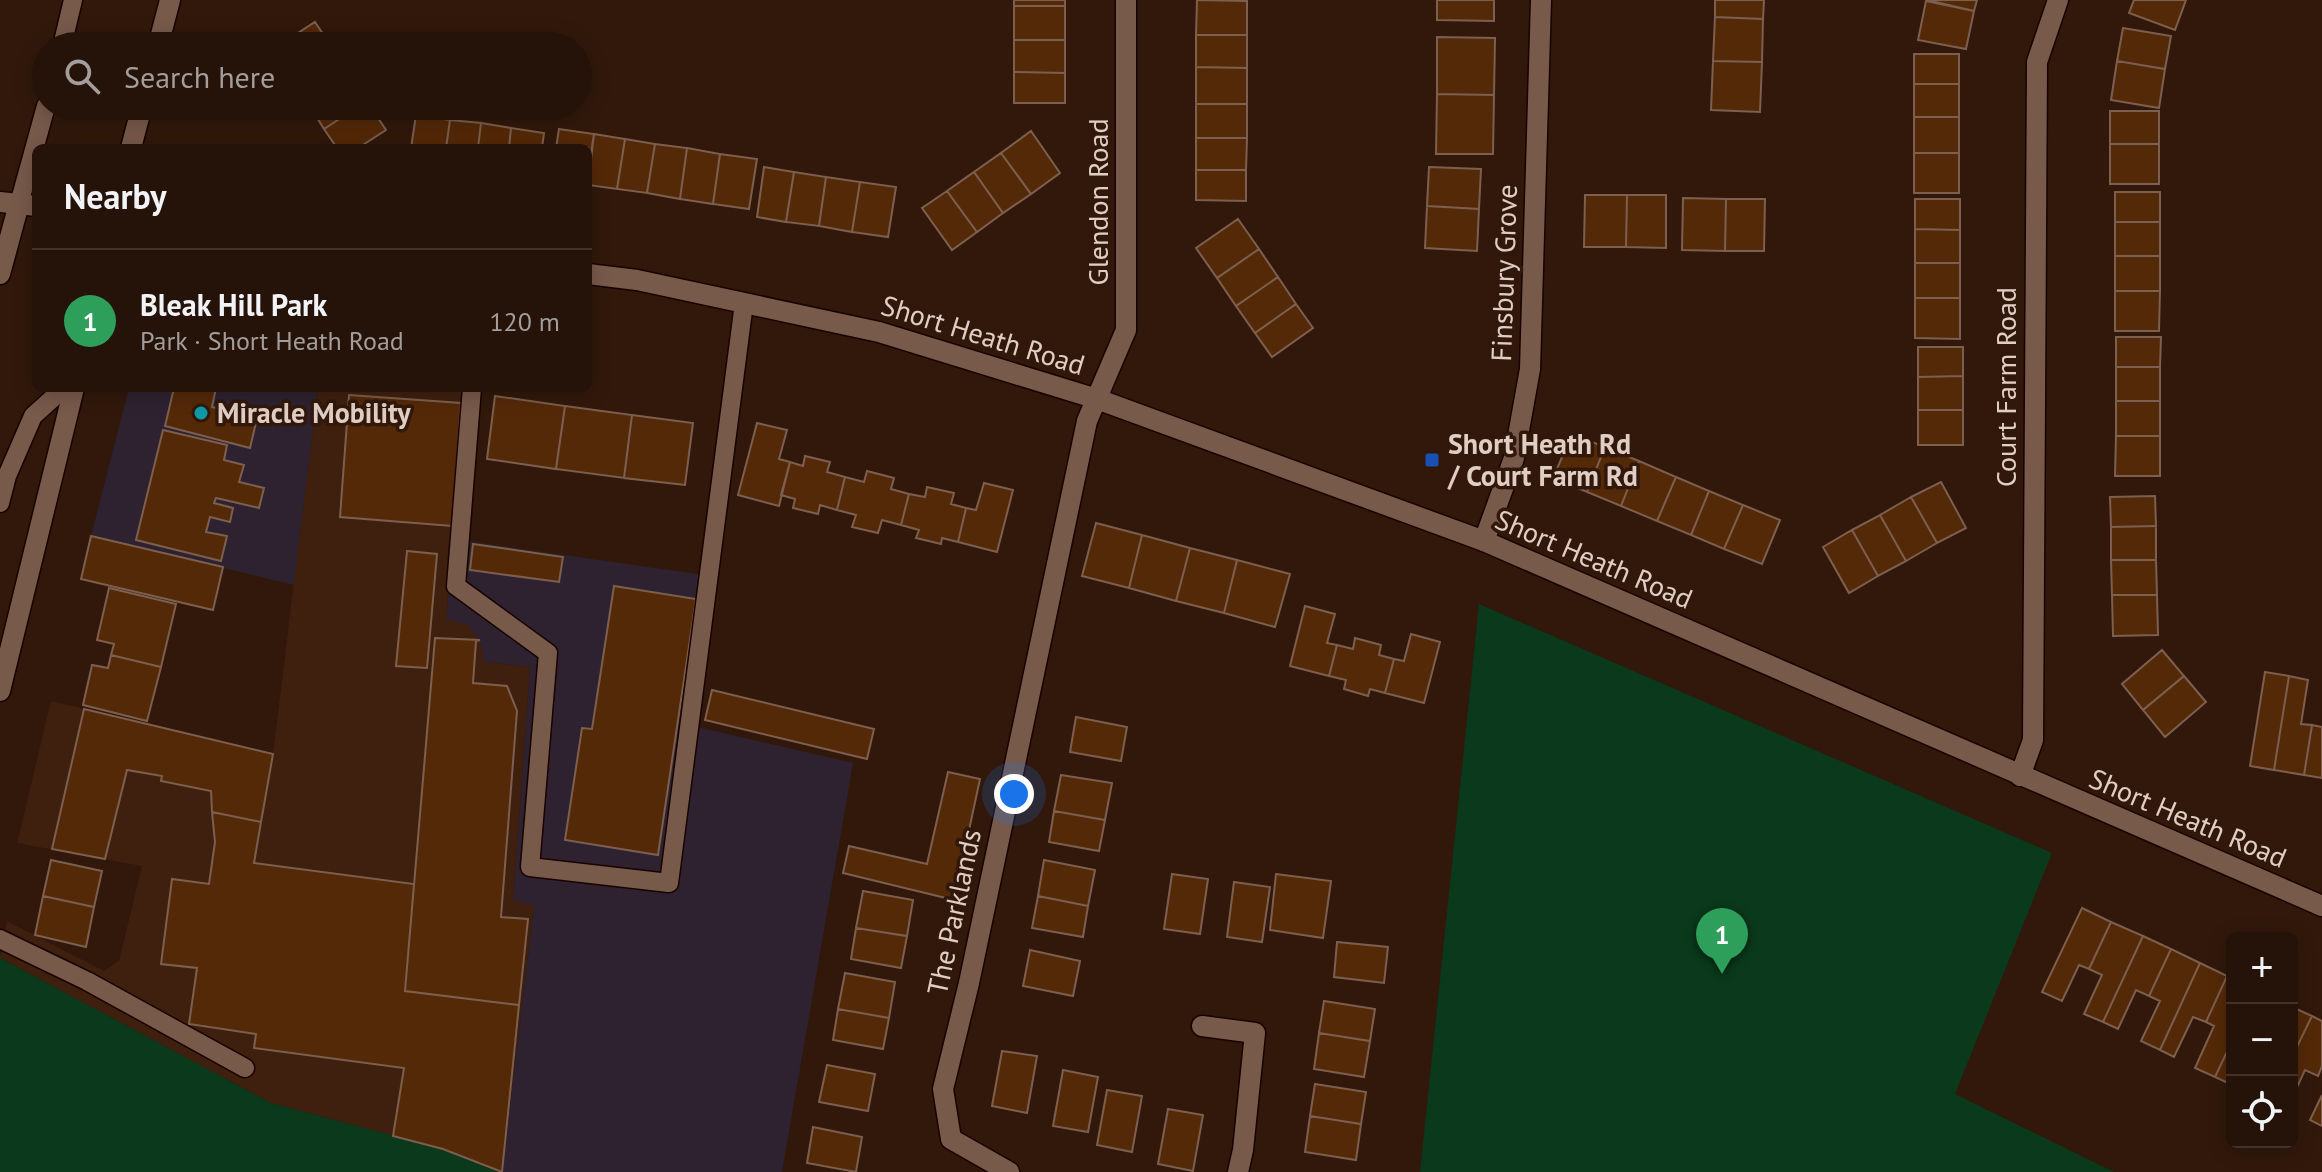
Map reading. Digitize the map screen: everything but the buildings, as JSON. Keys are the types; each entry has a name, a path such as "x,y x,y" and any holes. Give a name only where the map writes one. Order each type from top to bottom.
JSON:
{"street":[{"path":"162,32 170,0"},
{"name":"Glendon Road","path":"1097,399 1126,330 1126,0"},
{"name":"Finsbury Grove","path":"1484,541 1514,458 1530,369 1541,0"},
{"name":"Court Farm Road","path":"2020,776 2033,740 2037,62 2058,0"},
{"path":"132,144 138,120"},
{"path":"0,274 18,204"},
{"name":"Short Heath Road","path":"592,274 637,280 879,332 1097,399 1484,541 2322,906"},
{"path":"0,691 73,392"},
{"name":"The Parklands","path":"1009,1172 951,1139 943,1089 969,983 1087,421 1097,399"},
{"path":"1202,1026 1255,1033 1238,1172"}],"lane":[{"path":"65,32 73,0"},
{"path":"35,144 42,120"},
{"path":"18,204 32,155"},
{"path":"472,392 456,586 548,653 530,867 669,883 744,303"},
{"path":"0,503 7,476 33,416 60,392"},
{"path":"0,939 87,981 245,1068"}],"shaded area":[{"path":"128,392 318,392 294,585 91,536"},
{"path":"318,392 463,392 446,619 468,625 480,640 484,662 530,667 513,900 534,906 502,1172 443,1149 271,1103 0,958 7,921 104,971 119,961 142,866 17,843 51,701 273,753"},
{"path":"453,539 718,577 697,727 853,763 782,1172 502,1172 534,907 513,900 530,667 484,662 480,640 446,619"}],"green space":[{"path":"1479,604 2052,853 1955,1094 2114,1172 1420,1172"},
{"path":"0,958 271,1103 443,1149 498,1172 0,1172"}],"place":[{"name":"Miracle Mobility","path":"201,413"},
{"name":"Short Heath Rd / Court Farm Rd","path":"1432,460"},
{"name":"Bleak Hill Park","path":"1722,974"}]}
